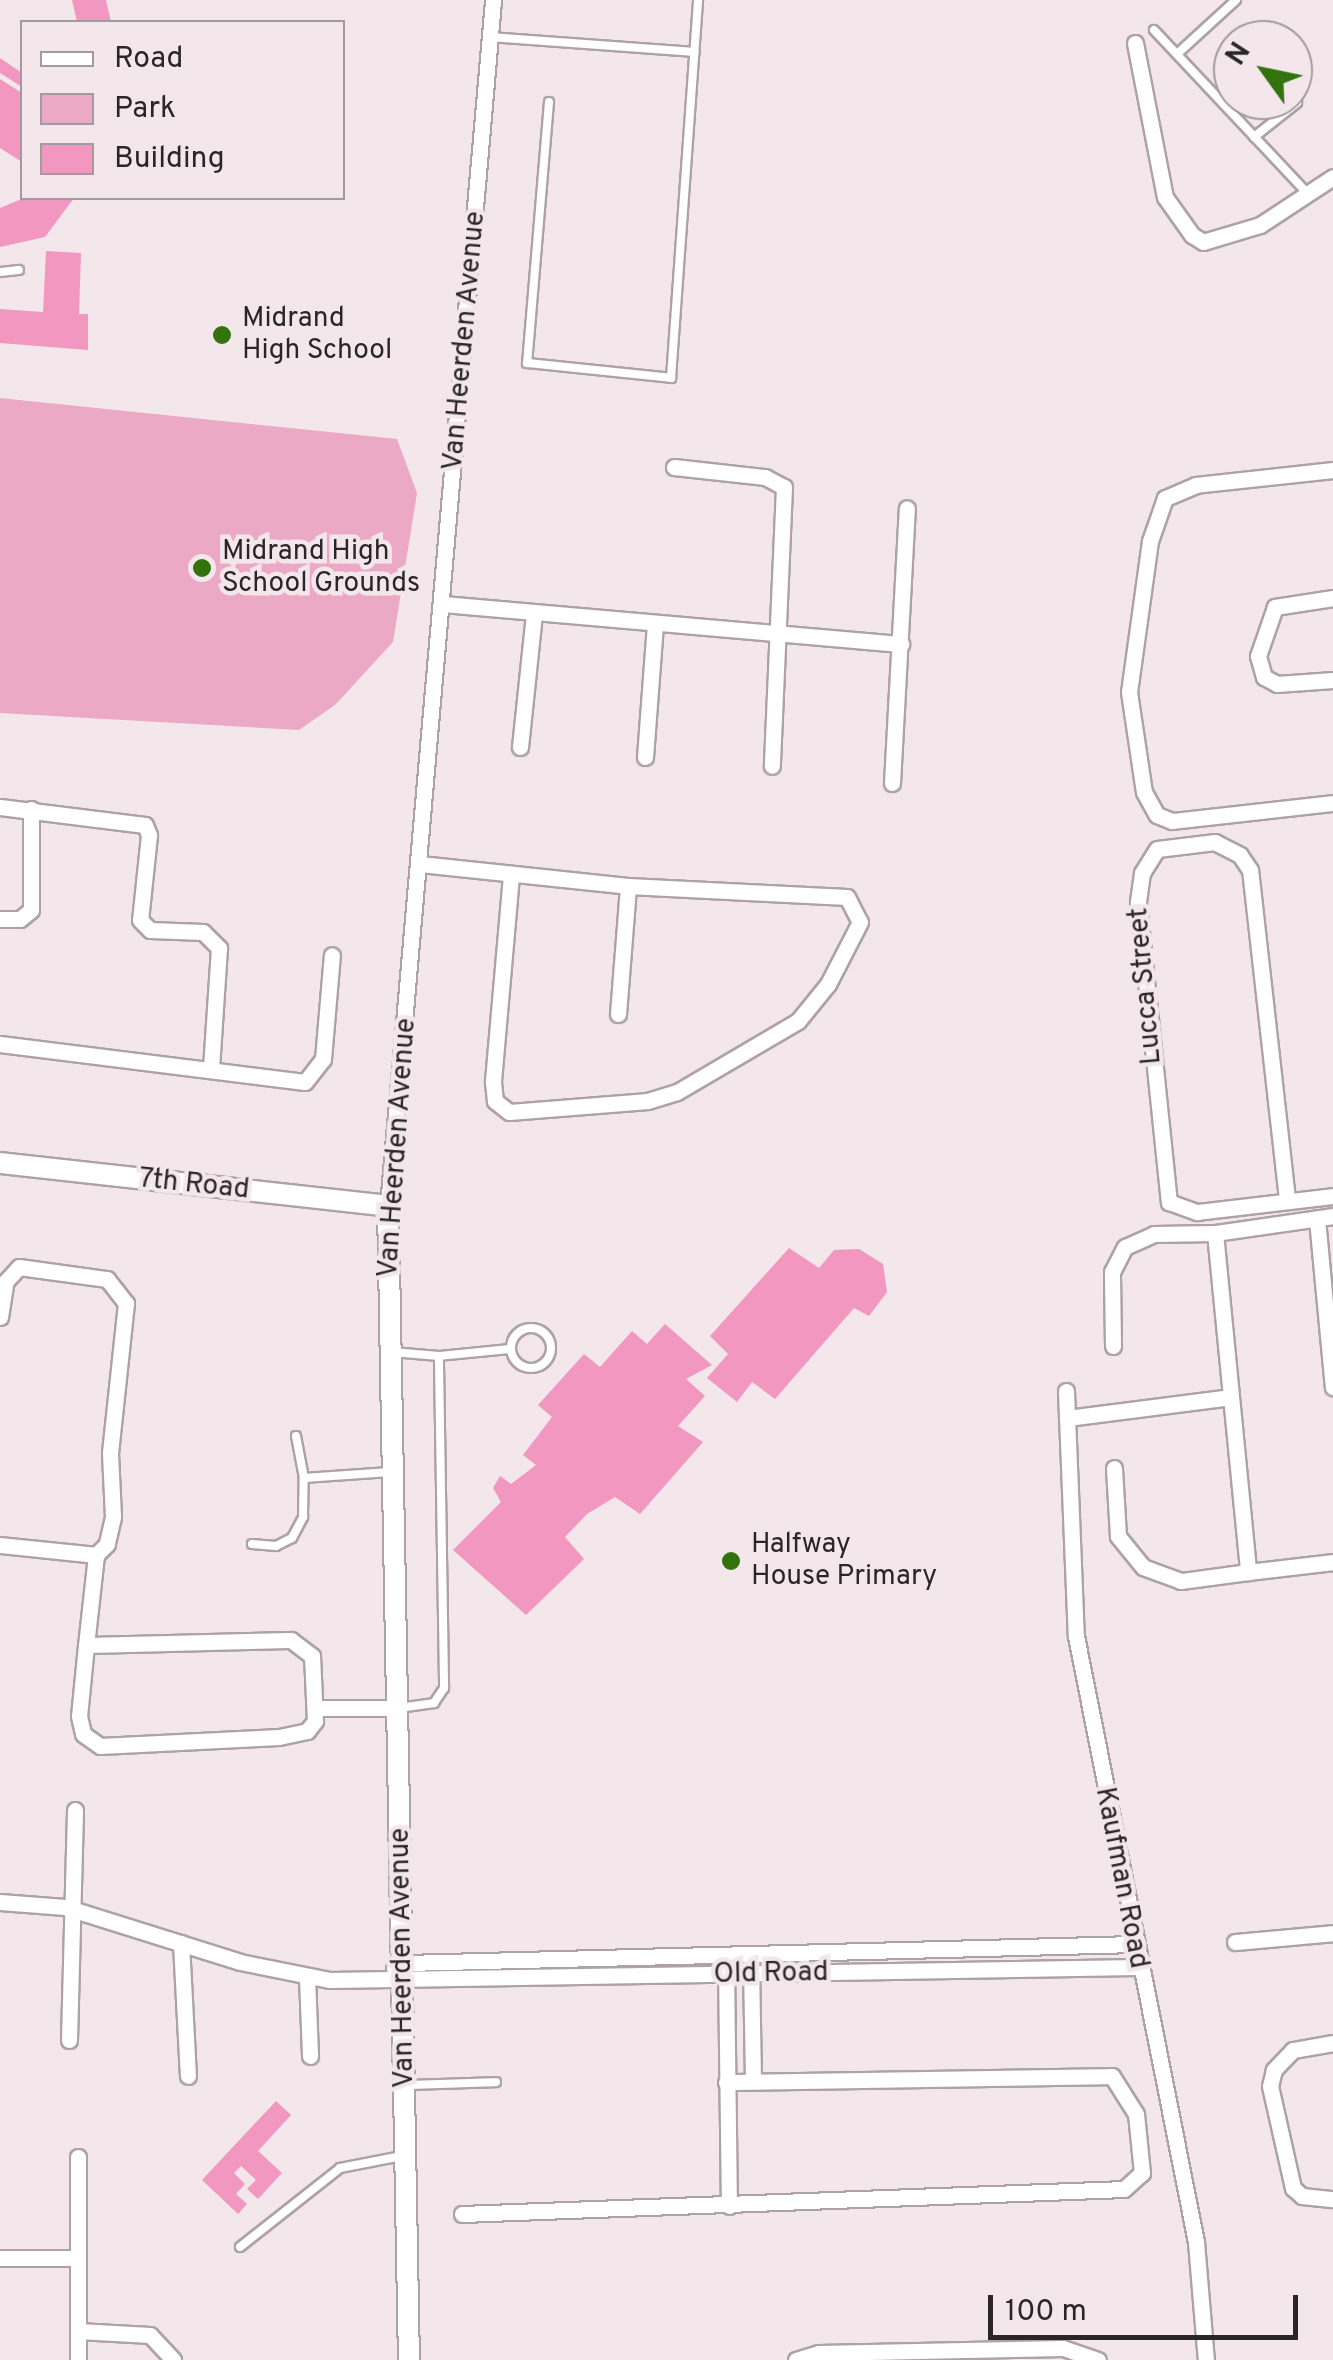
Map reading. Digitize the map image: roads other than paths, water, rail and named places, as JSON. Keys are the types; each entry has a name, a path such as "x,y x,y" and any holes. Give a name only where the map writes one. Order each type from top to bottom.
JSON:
{"street":[{"name":"Van Heerden Avenue","path":"409,2360 405,1972 387,1352 388,1206 493,0"},
{"path":"1135,43 1165,197 1172,213 1203,242 1260,224 1333,177"},
{"path":"674,467 765,477 784,487 781,635 772,766"},
{"path":"1333,470 1196,484 1164,498 1150,541 1129,692 1147,800 1165,819 1333,803"},
{"path":"892,782 907,508"},
{"path":"1333,598 1275,607 1258,656 1264,677 1277,684 1333,680"},
{"path":"442,604 901,644"},
{"path":"520,748 534,613"},
{"path":"644,756 655,624"},
{"path":"0,807 121,818 148,830 140,920 150,930 202,932 220,952 211,1070"},
{"path":"0,920 25,917 31,910 31,810"},
{"name":"Lucca Street","path":"1215,842 1240,855 1250,870 1287,1200 1188,1212 1163,1191 1138,903 1142,873 1158,849 1215,842"},
{"path":"420,864 628,886 847,897 857,905 860,922 805,1015 677,1092 648,1101 509,1112 495,1101 493,1080 512,874"},
{"path":"618,1014 628,886"},
{"path":"0,1044 298,1083 313,1076 322,1059 332,955"},
{"name":"7th Road","path":"0,1162 388,1206"},
{"path":"1287,1200 1333,1196"},
{"path":"1113,1346 1112,1272 1125,1247 1154,1234 1215,1233 1325,1218 1333,1387"},
{"path":"1215,1233 1248,1572"},
{"path":"0,1317 6,1280 19,1267 107,1279 124,1296 110,1453 113,1517 107,1544 96,1554 86,1645 80,1729 100,1746 295,1734 312,1727 317,1708 312,1656 291,1640 86,1645"},
{"name":"Kaufman Road","path":"1066,1392 1076,1636 1138,1966 1196,2242 1206,2360"},
{"path":"1067,1418 1230,1396"},
{"path":"1114,1468 1118,1536 1143,1567 1181,1580 1333,1562"},
{"path":"0,1545 96,1554"},
{"path":"317,1708 395,1708"},
{"path":"69,2040 75,1810"},
{"path":"0,1902 74,1909 307,1978 405,1972"},
{"path":"1235,1942 1333,1932"},
{"path":"181,1943 188,2076"},
{"name":"Old Road","path":"405,1972 726,1956 1134,1944"},
{"path":"726,1956 729,2206"},
{"path":"752,1956 753,2081"},
{"name":"Old Road","path":"405,1972 726,1975 1138,1966"},
{"path":"307,1978 310,2056"},
{"path":"1333,2043 1292,2050 1274,2070 1270,2086 1293,2188 1302,2196 1333,2199"},
{"path":"462,2214 1124,2188 1142,2174 1136,2114 1124,2086 1112,2076 726,2082"},
{"path":"78,2157 78,2360"},
{"path":"0,2258 78,2258"},
{"path":"78,2332 150,2335 173,2360"},
{"path":"796,2360 819,2353 1063,2348 1098,2360"}],"lane":[{"path":"549,102 527,363 671,378 698,0"},
{"path":"1177,54 1236,0"},
{"path":"1154,30 1309,196"},
{"path":"490,38 694,52"},
{"path":"1254,137 1275,120"},
{"path":"0,272 18,270"},
{"path":"530,1328 544,1333 552,1347 546,1361 532,1368 518,1363 511,1349 516,1334 530,1328"},
{"path":"387,1352 439,1356 511,1349"},
{"path":"395,1708 434,1703 444,1688 439,1356"},
{"path":"252,1544 276,1546 292,1538 303,1517 304,1478 296,1436"},
{"path":"304,1478 390,1472"},
{"path":"406,2086 496,2082"},
{"path":"240,2247 340,2168 407,2155"}],"place":[{"name":"Midrand High School","path":"222,335"},
{"name":"Midrand High School Grounds","path":"202,568"},
{"name":"Halfway House Primary","path":"731,1561"}]}
